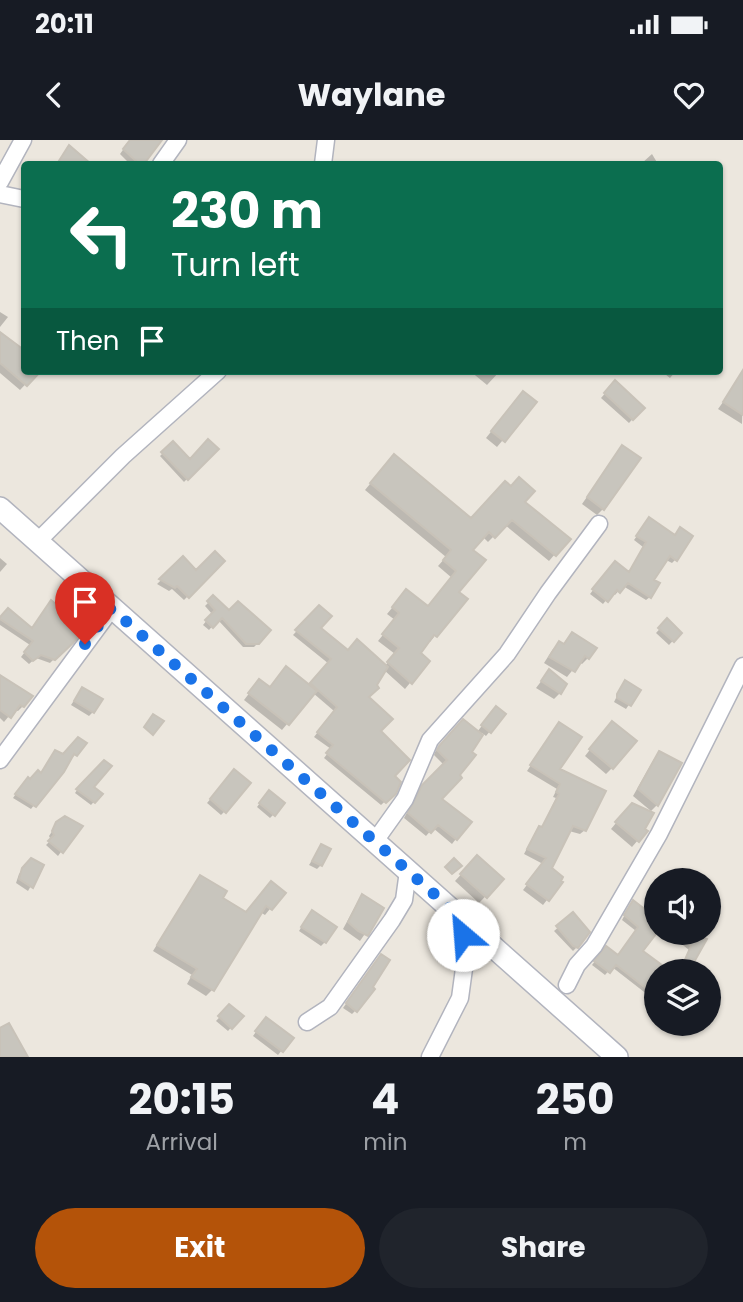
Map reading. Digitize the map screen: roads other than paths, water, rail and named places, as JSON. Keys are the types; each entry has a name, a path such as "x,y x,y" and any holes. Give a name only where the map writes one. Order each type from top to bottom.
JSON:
{"street":[{"path":"0,182 23,140"},
{"path":"163,161 178,140"},
{"path":"323,161 326,140"},
{"path":"0,194 21,198"},
{"path":"38,541 123,456 214,375"},
{"path":"0,508 617,1057"},
{"path":"374,841 405,799 430,740 507,654 599,524"},
{"path":"0,760 111,608"},
{"path":"567,985 577,965 594,946 659,834 743,666"},
{"path":"307,1022 330,1007 392,920 404,900 408,871"},
{"path":"430,1057 460,999 466,954 459,916"}]}
